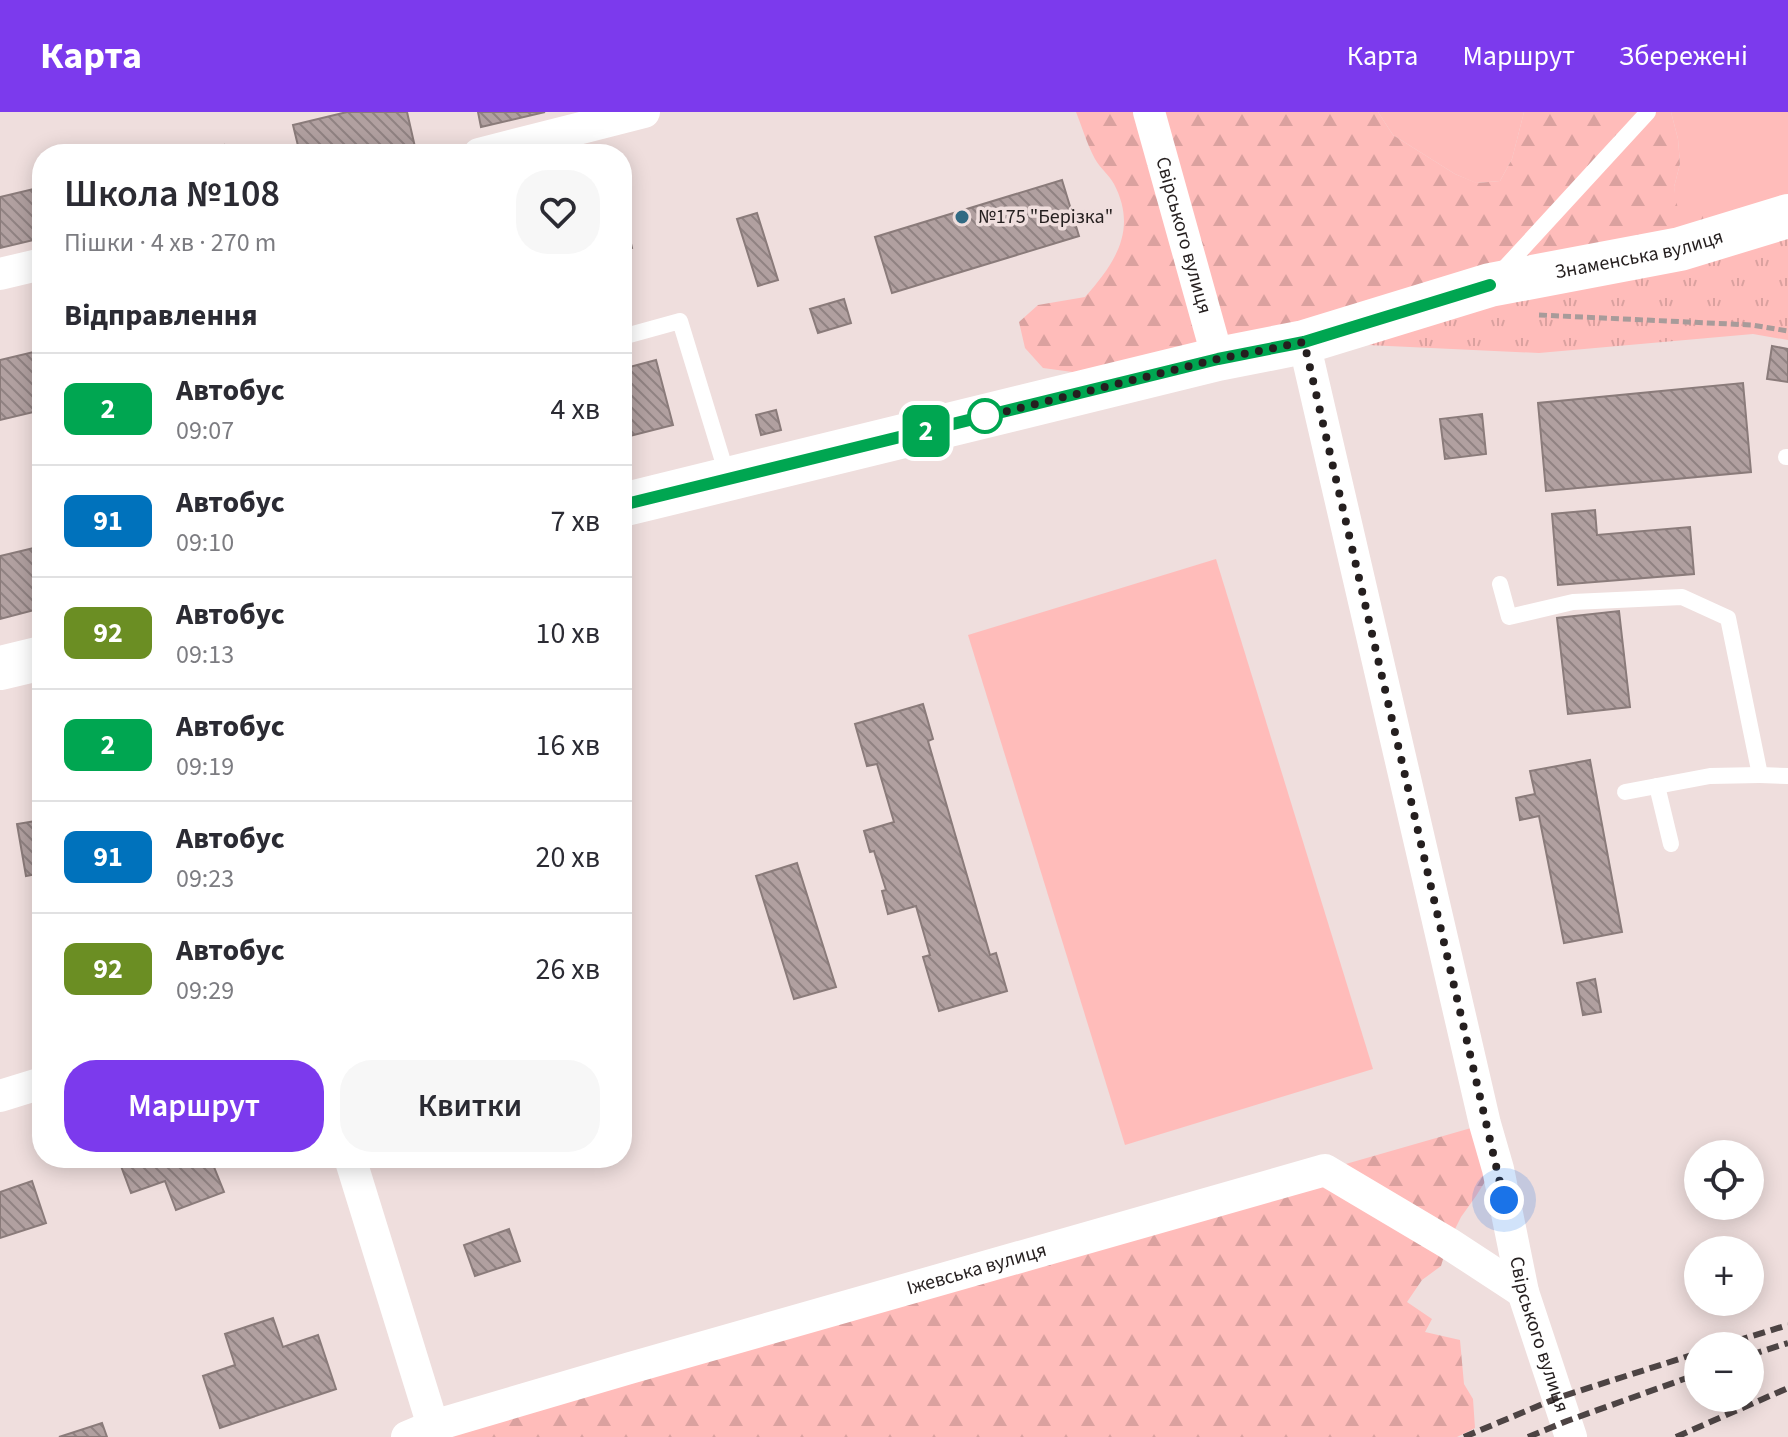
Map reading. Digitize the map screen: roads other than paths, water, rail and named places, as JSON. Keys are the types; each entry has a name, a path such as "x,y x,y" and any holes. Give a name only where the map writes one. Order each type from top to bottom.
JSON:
{"main road":[{"name":"Знаменська вулиця","path":"632,503 1218,359 1304,342 1490,285 1680,249 1788,216"},
{"path":"0,668 32,660"}],"street":[{"path":"518,144 644,112"},
{"name":"Свірського вулиця","path":"1149,112 1218,359"},
{"path":"0,274 32,266"},
{"name":"Свірського вулиця","path":"1304,342 1498,1169 1523,1292 1571,1437"},
{"path":"0,1096 32,1086"},
{"path":"353,1168 420,1432"},
{"name":"Іжевська вулиця","path":"420,1432 630,1368 1325,1170 1523,1292"}],"lane":[{"path":"1490,285 1648,112"},
{"path":"632,334 680,321 728,480"},
{"path":"1500,584 1509,617 1573,602 1682,597 1728,618 1760,775"},
{"path":"1625,792 1710,776 1788,776"},
{"path":"1657,786 1671,844"}],"railway":[{"path":"1764,1332 1788,1325"},
{"path":"1764,1351 1788,1343"},
{"path":"1464,1437 1557,1398 1684,1357"},
{"path":"1528,1437 1684,1379"},
{"path":"1676,1437 1788,1388"}],"place":[{"name":"№175 \"Берізка\"","path":"962,217"}]}
